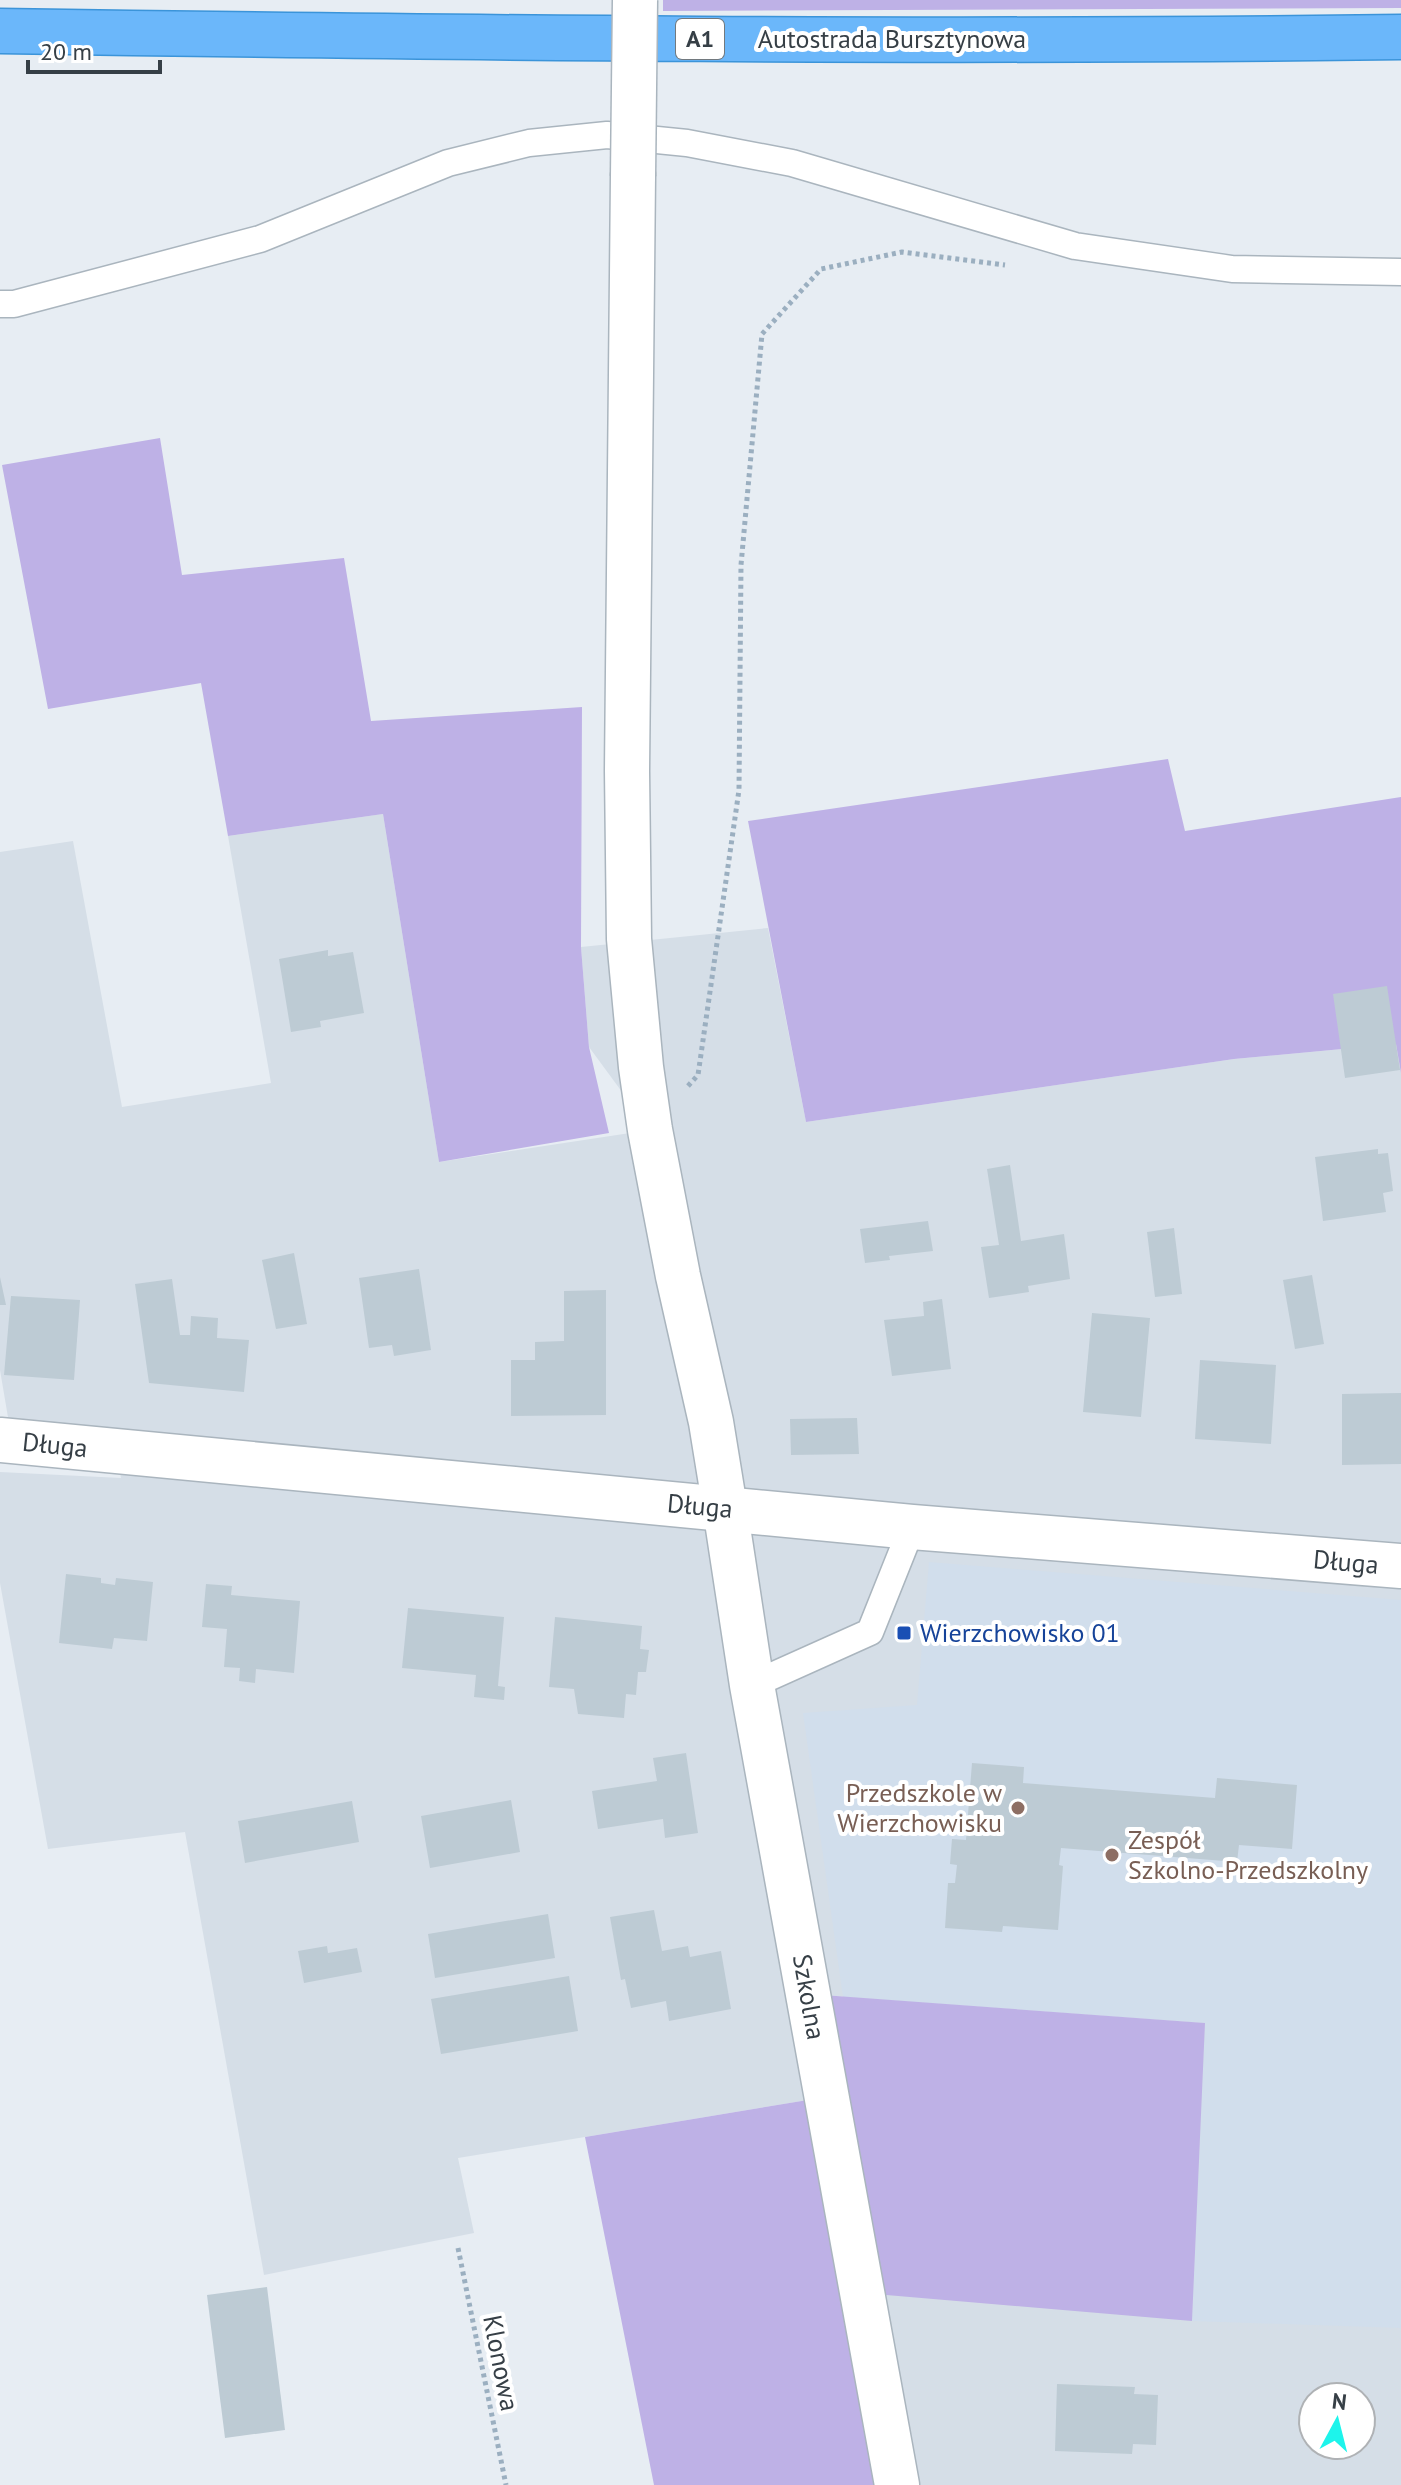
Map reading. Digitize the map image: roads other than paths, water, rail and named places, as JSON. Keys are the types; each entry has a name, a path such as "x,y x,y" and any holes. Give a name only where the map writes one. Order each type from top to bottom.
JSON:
{"highway":[{"name":"Autostrada Bursztynowa","path":"0,31 470,38 1004,40 1401,37"}],"street":[{"name":"Szkolna","path":"635,0 628,879 641,1067 678,1276 711,1422 752,1685 897,2485"},
{"name":"Długa","path":"0,1440 912,1527 1401,1566"}],"lane":[{"path":"0,304 14,304 260,239 448,163 529,143 607,135 687,143 792,163 1075,246 1232,269 1401,272"},
{"path":"752,1685 870,1632 912,1527"}],"place":[{"name":"Wierzchowisko 01","path":"904,1633"},
{"name":"Przedszkole w Wierzchowisku","path":"1018,1808"},
{"name":"Zespół Szkolno-Przedszkolny","path":"1112,1855"}]}
